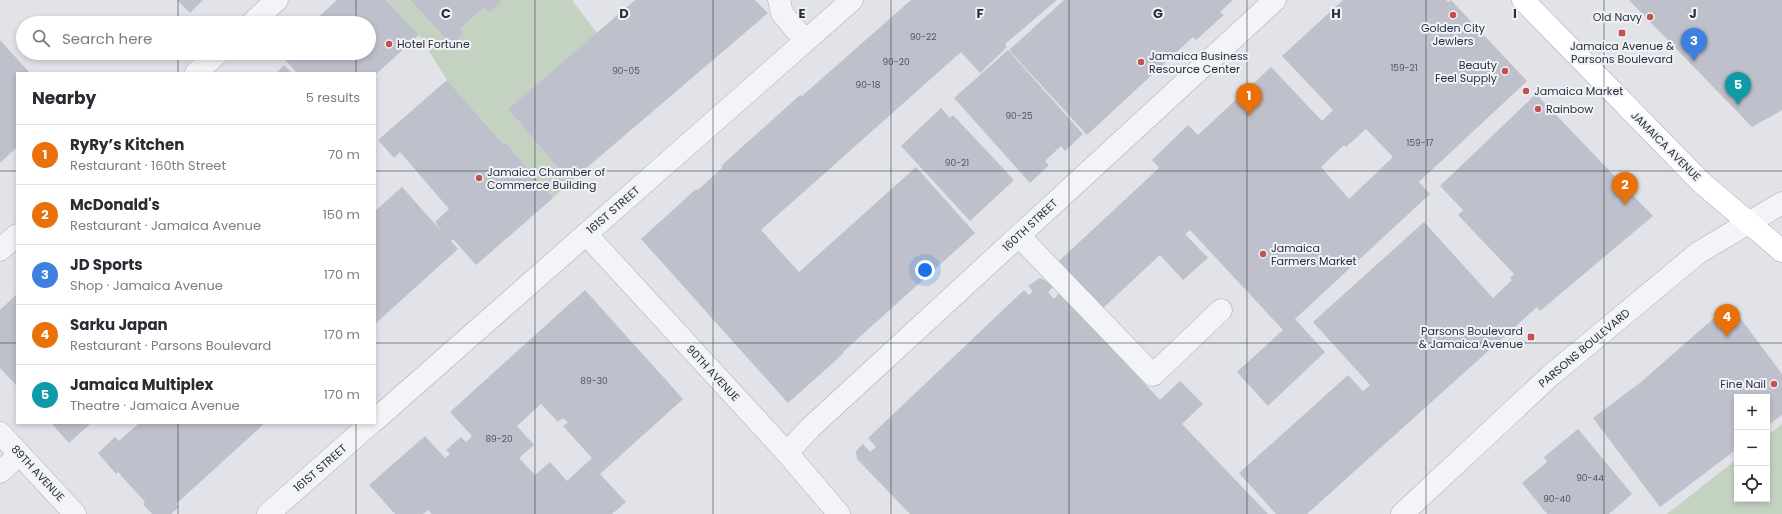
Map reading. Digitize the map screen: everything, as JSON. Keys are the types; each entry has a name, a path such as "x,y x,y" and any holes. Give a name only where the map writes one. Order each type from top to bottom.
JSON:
{"main road":[{"name":"JAMAICA AVENUE","path":"1523,0 1702,183 1782,251"}],"street":[{"path":"260,16 277,0"},
{"path":"779,0 782,13 805,42"},
{"name":"161ST STREET","path":"376,419 852,0"},
{"name":"160TH STREET","path":"787,453 810,428 1275,0"},
{"path":"197,72 210,60"},
{"name":"PARSONS BOULEVARD","path":"1402,514 1550,376 1698,253 1782,203"},
{"name":"90TH AVENUE","path":"586,234 787,453 839,514"},
{"path":"0,250 16,236"},
{"path":"1019,236 1153,375 1221,310"},
{"name":"161ST STREET","path":"268,514 370,424"},
{"name":"89TH AVENUE","path":"0,433 75,514"},
{"path":"0,472 20,454"}],"green space":[{"path":"386,0 410,0 447,40 448,39 453,44 464,34 460,29 484,7 489,13 499,0 572,0 597,33 508,109 570,182 553,198 505,142 503,144 447,80 419,35"},
{"path":"1782,424 1782,514 1667,514 1734,461 1734,502 1770,502 1770,434"}],"building":[{"path":"177,0 203,0 190,13"},
{"name":"Hotel Fortune","path":"337,0 386,0 419,35 376,74 376,72 296,72 285,60 376,60 376,16 320,16"},
{"path":"410,0 499,0 501,2 489,13 484,7 460,29 464,34 453,44 448,39 447,40"},
{"path":"635,0 755,0 768,13 570,182 508,109"},
{"path":"911,0 1057,0 1005,44 1007,47 980,73 961,52 761,230 799,272 916,167 975,233 788,403 641,239 696,189 698,190 723,167 721,166 800,95 802,96"},
{"path":"1064,0 1233,0 1220,12 1224,15 1196,40 1193,37 1087,135 1009,50"},
{"path":"1343,0 1446,0 1448,2 1451,0 1527,81 1419,182 1430,194 1295,319 1325,352 1268,406 1237,372 1283,330 1190,230 1185,234 1208,258 1183,280 1160,255 1103,308 1059,261 1159,168 1152,160 1188,125 1198,135 1271,67 1322,121 1333,110 1282,56","holes":["1366,129 1393,157 1349,199 1321,167 1344,145 1346,147"]},
{"path":"1629,0 1782,0 1782,110 1752,127"},
{"path":"0,40 16,58 16,60 18,60 29,72 16,72 16,148 0,163"},
{"path":"1008,50 1083,134 1065,151 1061,146 1045,161 1049,165 1030,183 954,98"},
{"path":"284,65 291,72 277,72"},
{"name":"Jamaica Chamber of Commerce Building","path":"447,80 503,144 505,142 553,198 476,265 453,239 451,241 458,249 376,323 376,210 402,187 443,233 435,222 449,209 400,152 394,158 378,140"},
{"path":"1536,94 1653,216 1540,311 1537,307 1307,514 1276,514 1239,473 1348,375 1363,391 1370,385 1313,322 1424,222 1493,298 1512,280 1510,278 1514,274 1458,215 1463,210 1440,186"},
{"path":"941,108 950,118 953,115 1014,180 970,221 901,146"},
{"path":"1040,278 1053,287 1048,292 1054,299 1059,293 1160,400 1180,381 1203,404 1182,424 1268,514 910,514 857,459 856,451 863,444 870,452 876,447 868,438 1024,290 1029,295 1033,291 1028,286"},
{"path":"585,290 683,399 600,474 626,502 612,514 432,514 428,510 423,514 395,514 369,485 425,436 445,458 450,454 446,450 461,437 466,442 472,436 450,412","holes":["541,404 558,422 563,418 568,422 563,426 592,458 567,481 550,462 535,475 519,458 534,445 517,426"]},
{"path":"16,295 16,385 0,368 0,310"},
{"path":"1723,310 1735,311 1782,374 1782,415 1770,424 1770,394 1734,394 1734,451 1660,507 1593,418 1641,382"},
{"path":"52,424 90,424 69,443"},
{"path":"138,424 264,424 176,504 179,507 171,514 152,514 143,504 145,502 118,472 116,474 98,453 115,437 119,441"},
{"path":"1578,429 1632,494 1609,514 1547,514 1522,483 1547,462 1544,457"}],"place":[{"name":"Golden City Jewlers","path":"1453,15"},
{"name":"Old Navy","path":"1650,17"},
{"name":"Jamaica Avenue & Parsons Boulevard","path":"1622,33"},
{"name":"Hotel Fortune","path":"389,44"},
{"name":"JD Sports","path":"1694,61"},
{"name":"Jamaica Business Resource Center","path":"1141,62"},
{"name":"Beauty Feel Supply","path":"1505,71"},
{"name":"Jamaica Market","path":"1526,91"},
{"name":"Jamaica Multiplex","path":"1738,105"},
{"name":"Rainbow","path":"1538,109"},
{"name":"RyRy’s Kitchen","path":"1249,116"},
{"name":"Jamaica Chamber of Commerce Building","path":"479,178"},
{"name":"McDonald's","path":"1625,205"},
{"name":"Jamaica Farmers Market","path":"1263,254"},
{"name":"Parsons Boulevard & Jamaica Avenue","path":"1531,337"},
{"name":"Sarku Japan","path":"1727,337"},
{"name":"Fine Nail","path":"1774,384"}]}
